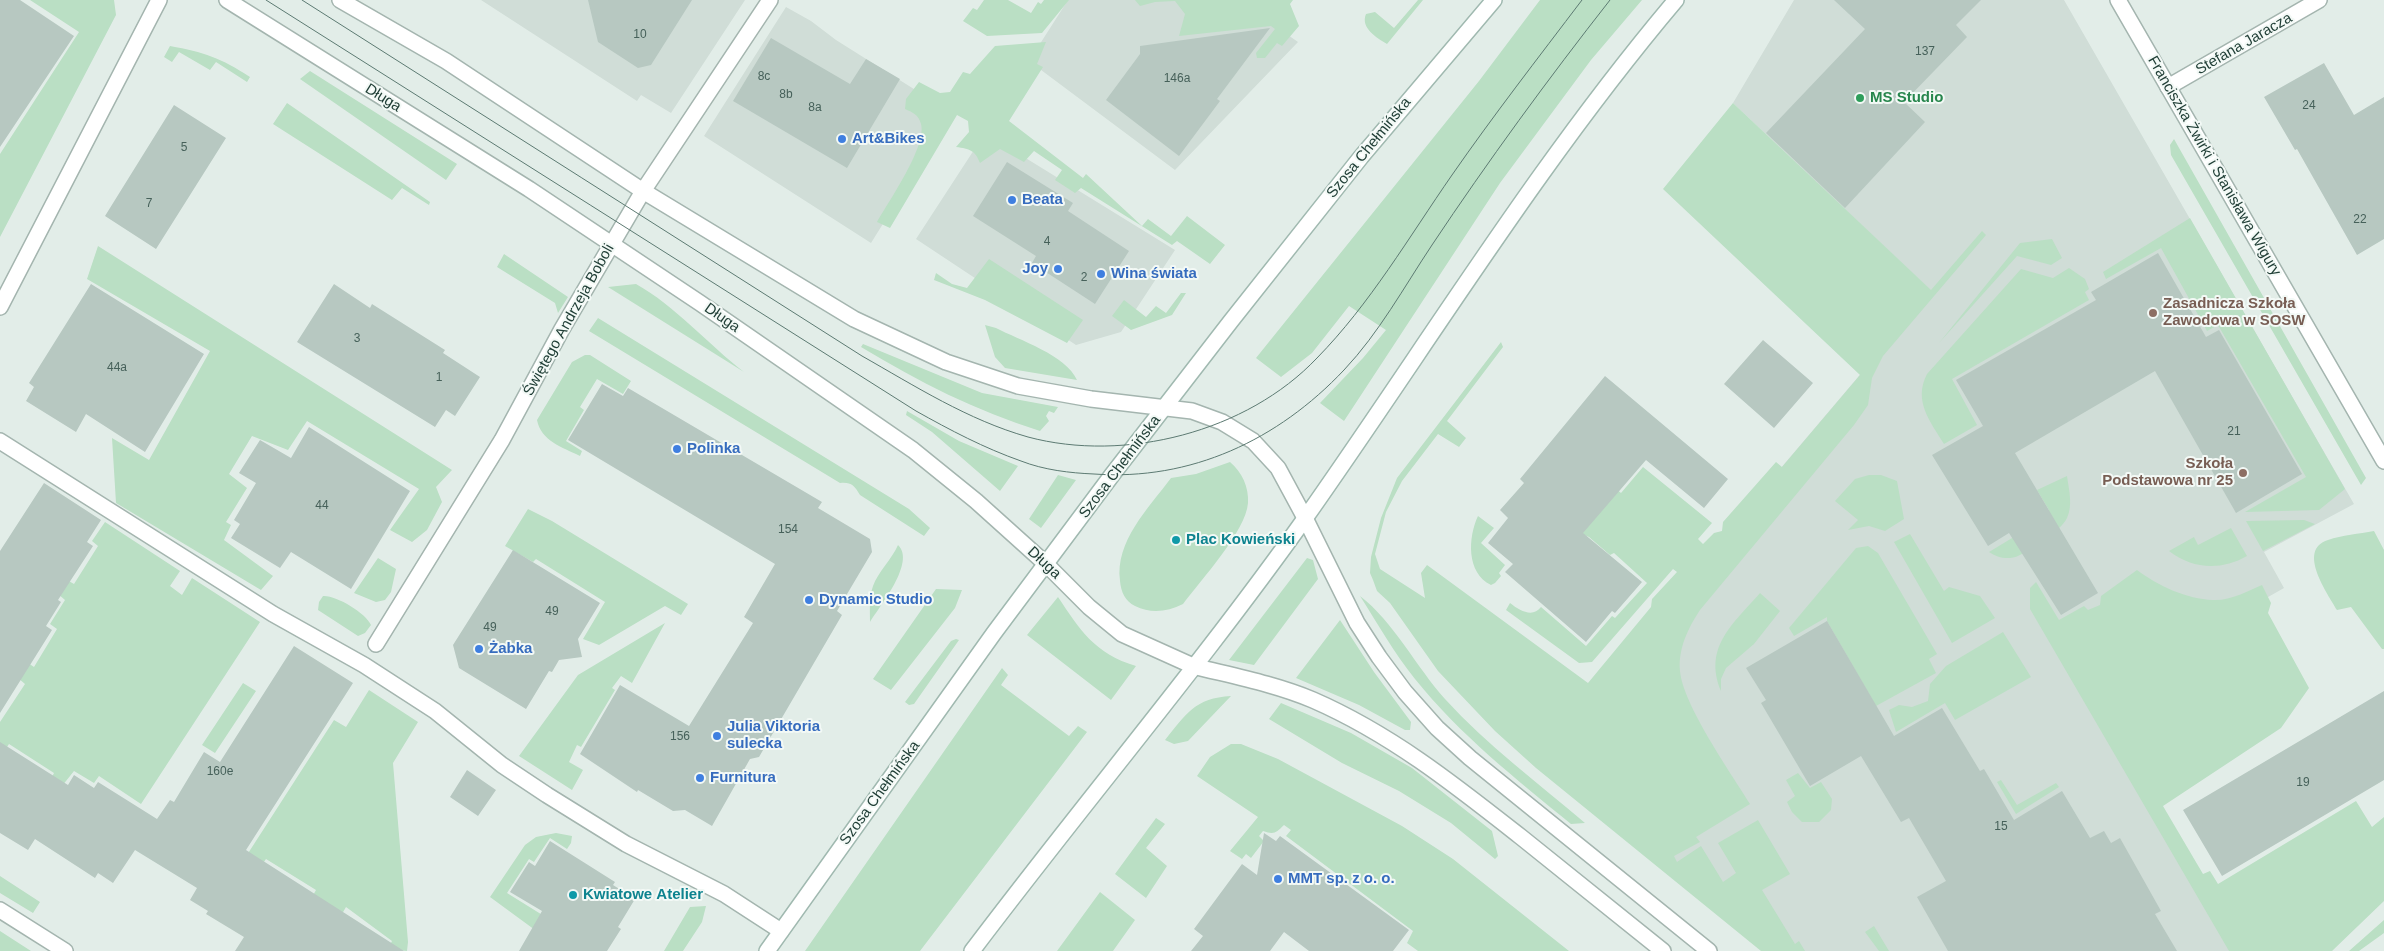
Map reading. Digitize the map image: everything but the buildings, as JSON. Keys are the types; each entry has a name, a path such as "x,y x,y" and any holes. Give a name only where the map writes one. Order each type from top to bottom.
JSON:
{"street":[{"path":"0,307 159,0"},
{"name":"Długa","path":"227,0 612,244 914,450 976,501 1046,564 1089,607 1122,634 1193,666 1264,684 1311,700 1353,720 1402,747 1449,780 1663,951"},
{"path":"340,0 446,61 644,191 854,319 946,362 1018,386 1091,399 1166,406 1192,411 1222,422 1253,441 1278,468 1357,623 1404,692 1437,728 1470,758 1709,951"},
{"name":"Świętego Andrzeja Boboli","path":"376,644 502,440 562,329 644,191 770,0"},
{"name":"Szosa Chełmińska","path":"767,951 994,633 1166,406 1361,157 1494,0"},
{"path":"972,951 1124,757 1305,518 1552,159 1626,59 1676,0"},
{"name":"Franciszka Żwirki i Stanisława Wigury","path":"2118,0 2384,461"},
{"name":"Stefana Jaracza","path":"2168,87 2319,0"},
{"path":"0,441 273,614 364,665 435,710 502,765 547,795 626,844 724,894 781,931"},
{"path":"0,910 65,951"}],"shaded area":[{"path":"481,0 745,0 671,113 641,95 637,101"},
{"path":"1068,0 1238,0 1298,42 1175,170 1029,61"},
{"path":"1794,0 2064,0 2354,504 2264,552 2284,588 2254,605 2144,799 2232,951 1778,951 1539,753 1931,291 1733,103"},
{"path":"786,7 811,21 836,40 952,113 871,243 704,136"},
{"path":"985,133 1175,250 1121,332 1076,345 916,239"}],"green space":[{"path":"30,0 114,0 116,15 0,237 0,154 79,32"},
{"path":"984,0 1008,0 1031,13 1038,2 1041,4 1044,0 1069,0 1042,33 987,36 963,21 973,8 977,10"},
{"path":"1135,0 1293,0 1290,4 1299,26 1282,46 1277,43 1265,58 1257,58 1256,53 1275,29 1271,26 1179,36 1185,14 1175,1 1155,2 1140,6"},
{"path":"1418,0 1423,0 1387,44 1374,36 1365,24 1366,14 1375,12 1394,28"},
{"path":"1540,0 1642,0 1591,60 1500,183 1344,421 1320,403 1363,358 1386,330 1349,306 1312,353 1281,377 1256,358 1479,81"},
{"path":"1046,42 1037,64 1043,67 1009,121 1083,178 1086,174 1142,226 1148,219 1171,236 1187,216 1225,245 1210,264 1177,241 1172,245 1081,188 1075,193 1055,180 1062,170 1034,151 1024,162 1000,149 980,163 976,155 971,151 956,147 969,132 968,121 957,115 890,228 877,222 906,173 918,146 921,134 919,118 905,109 906,99 919,82 940,93 950,92 963,72 970,74 995,46"},
{"path":"170,46 212,57 250,77 247,82 216,62 210,70 179,52 172,62 164,57"},
{"path":"310,71 457,164 446,180 300,79"},
{"path":"287,103 430,202 429,205 402,188 392,200 273,124"},
{"path":"1733,103 1931,290 1982,231 1986,235 1883,356 1872,378 1868,405 1854,425 1700,610 1688,631 1682,647 1680,671 1690,702 1709,739 1750,804 1696,837 1700,842 1674,856 1677,862 1701,846 1723,882 1736,873 1718,843 1758,820 1790,874 1762,890 1795,944 1799,941 1805,951 1761,951 1536,768 1495,731 1438,671 1390,603 1377,591 1370,573 1371,557 1381,518 1397,478 1501,342 1503,347 1447,421 1466,438 1459,447 1438,434 1402,481 1386,512 1375,554 1380,569 1425,598 1421,573 1427,565 1588,683 1651,607 1652,599 1677,572 1673,569 1592,662 1579,663 1506,610 1510,603 1522,611 1530,613 1541,607 1586,646 1612,616 1615,618 1647,583 1614,553 1610,555 1589,537 1575,531 1614,487 1621,493 1643,467 1712,523 1698,539 1703,544 1714,533 1722,531 1723,522 1776,462 1782,467 1860,375 1663,189"},
{"path":"2174,139 2366,478 2361,485 2171,155 2170,145"},
{"path":"2190,218 2345,489 2319,510 2245,512 2306,477 2218,325 2207,331 2161,248 2106,279 2103,272"},
{"path":"2052,239 2062,258 2051,265 2017,256 1939,343 2020,243"},
{"path":"98,246 452,470 436,487 442,502 427,530 412,542 390,530 419,489 307,421 288,450 252,436 229,474 247,488 226,522 231,525 224,540 273,576 261,590 116,503 112,438 149,460 210,351 87,279"},
{"path":"504,254 568,297 558,313 555,303 497,267"},
{"path":"989,259 1083,320 1067,343 985,300 934,280 936,273 952,284 967,288"},
{"path":"2069,268 2085,279 2089,289 2085,292 2089,300 1952,379 1977,425 1944,444 1929,419 1923,402 1923,384 1927,374 2021,269 2053,278"},
{"path":"636,284 678,314 744,372 608,287"},
{"path":"1181,293 1186,293 1172,315 1131,330 1112,316 1124,300 1146,317 1156,306 1166,313"},
{"path":"598,318 909,509 930,528 924,536 860,495 852,485 840,483 589,331"},
{"path":"985,325 1029,343 1053,356 1071,371 1077,380 1005,368 995,357"},
{"path":"863,344 982,393 1058,407 1054,413 1049,411 1046,416 1049,421 1040,431 948,395 861,347"},
{"path":"585,355 590,355 631,381 623,394 597,379 580,407 584,410 566,441 582,451 580,456 548,438 539,427 537,420 572,362"},
{"path":"907,411 959,441 1018,466 1000,491 932,432 906,415"},
{"path":"1230,462 1244,480 1248,497 1248,503 1240,527 1231,541 1183,604 1171,609 1153,611 1141,609 1132,604 1126,599 1121,589 1120,566 1128,539 1143,514 1171,478 1196,474"},
{"path":"1058,475 1076,480 1041,528 1029,519"},
{"path":"1869,475 1881,475 1897,481 1904,519 1885,531 1869,526 1848,530 1858,520 1835,501 1855,479"},
{"path":"2067,476 2070,508 2067,518 2059,528 2037,545 2014,557 2003,558 1989,552 2022,532 2020,527 2049,510 2037,490"},
{"path":"528,509 552,521 688,604 681,615 665,606 599,645 583,639 605,602 536,559 533,562 505,546"},
{"path":"1478,516 1494,528 1481,543 1505,565 1499,573 1501,576 1491,585 1477,572 1471,554 1472,534"},
{"path":"2304,520 2315,524 2263,551 2246,521"},
{"path":"105,522 180,571 170,586 182,595 192,578 260,622 141,804 99,776 94,783 74,771 62,786 51,779 54,773 9,744 5,750 0,747 0,722 25,684 18,678 28,663 34,667 57,629 50,624 65,600 58,594 67,580 74,584 98,546 92,541"},
{"path":"2231,528 2247,556 2237,561 2217,566 2207,566 2187,561 2169,551 2194,537 2198,545"},
{"path":"2374,531 2384,550 2384,649 2382,649 2351,607 2337,610 2317,573 2314,562 2315,553 2319,545 2328,540"},
{"path":"1910,534 1944,591 1949,587 1980,596 1995,618 1952,643 1894,542"},
{"path":"898,545 902,553 903,562 900,573 870,622 870,599 873,586"},
{"path":"1868,546 1878,553 1937,654 1929,659 1936,673 1876,706 1827,621 1827,617 1794,636 1789,628 1856,548"},
{"path":"378,558 396,569 391,592 385,600 376,602 354,593"},
{"path":"1307,558 1313,560 1318,579 1254,665 1229,660"},
{"path":"2137,570 2173,591 2203,599 2226,599 2262,585 2271,603 2268,613 2309,688 2281,728 2163,806 2203,874 2210,871 2218,884 2356,801 2372,827 2384,817 2384,901 2332,951 2229,951 2030,609 2030,588 2036,582 2059,620 2084,606 2088,610 2100,605 2101,596"},
{"path":"936,589 962,590 955,608 891,690 873,679"},
{"path":"1760,593 1780,611 1754,644 1726,668 1721,679 1721,691 1716,675 1718,649 1731,626"},
{"path":"323,596 335,598 357,610 371,625 365,633 358,636 318,610 319,602"},
{"path":"1360,596 1372,606 1394,631 1435,687 1461,716 1495,748 1585,823 1571,824 1489,756 1451,719 1407,669"},
{"path":"1058,597 1082,630 1099,648 1122,661 1136,666 1111,700 1027,635"},
{"path":"1340,620 1374,672 1411,722 1410,730 1405,730 1359,705 1296,678"},
{"path":"665,623 632,683 621,676 612,688 615,690 581,747 577,745 569,762 583,770 572,790 519,756 578,675"},
{"path":"2003,632 2031,677 1955,720 1945,703 1896,732 1889,710 1899,705 1912,707 1928,701 1930,684 1946,666"},
{"path":"959,640 914,704 909,705 905,702 951,641"},
{"path":"1002,668 1008,675 1001,685 1069,736 1078,726 1087,732 920,951 805,951"},
{"path":"243,683 256,691 215,753 202,745"},
{"path":"369,690 418,722 393,763 408,942 407,951 388,949 392,941 346,907 339,919 311,899 316,890 266,859 261,866 245,858 334,720 346,727"},
{"path":"1231,696 1188,741 1174,744 1165,740 1192,709 1208,700"},
{"path":"1281,703 1351,733 1412,768 1492,831 1498,856 1495,859 1451,823 1399,791 1342,763 1269,719"},
{"path":"1231,744 1241,744 1278,759 1402,826 1453,859 1569,951 1418,951 1407,943 1413,931 1286,836 1291,830 1284,825 1275,832 1263,831 1259,836 1264,841 1251,858 1246,854 1242,859 1230,851 1258,817 1197,776 1210,757"},
{"path":"1798,773 1810,788 1821,782 1832,799 1831,810 1819,822 1802,822 1792,812 1787,802 1795,796 1786,780"},
{"path":"2001,780 2017,805 2056,783 2059,787 2016,814 1997,782"},
{"path":"1156,818 1165,824 1146,848 1167,866 1146,898 1115,874"},
{"path":"556,833 572,836 571,843 567,849 550,838 534,862 529,859 507,893 544,916 535,930 490,897 525,845 536,837"},
{"path":"0,876 40,902 33,913 0,893"},
{"path":"1100,892 1135,920 1113,951 1057,951"},
{"path":"706,906 702,922 683,951 664,951 690,907"},
{"path":"2384,920 2384,933 2359,951 2349,951"},
{"path":"1874,926 1889,951 1879,951 1865,932"},
{"path":"0,931 31,951 0,951"}],"tram line":[{"path":"266,0 916,411 967,438 1021,461 1039,467 1094,474 1130,474 1165,471 1198,463 1231,451 1261,436 1291,417 1318,395 1344,370 1369,341 1497,151 1610,0"},
{"path":"302,0 862,356 922,390 963,412 1028,437 1065,444 1104,446 1144,443 1183,435 1220,422 1256,405 1288,384 1317,358 1372,293 1468,153 1582,0"}],"place":[{"name":"MS Studio","path":"1860,98"},
{"name":"Art&Bikes","path":"842,139"},
{"name":"Beata","path":"1012,200"},
{"name":"Joy","path":"1058,269"},
{"name":"Wina świata","path":"1101,274"},
{"name":"Zasadnicza Szkoła Zawodowa w SOSW","path":"2153,313"},
{"name":"Polinka","path":"677,449"},
{"name":"Szkoła Podstawowa nr 25","path":"2243,473"},
{"name":"Plac Kowieński","path":"1176,540"},
{"name":"Dynamic Studio","path":"809,600"},
{"name":"Żabka","path":"479,649"},
{"name":"Julia Viktoria sulecka","path":"717,736"},
{"name":"Furnitura","path":"700,778"},
{"name":"MMT sp. z o. o.","path":"1278,879"},
{"name":"Kwiatowe Atelier","path":"573,895"}]}
